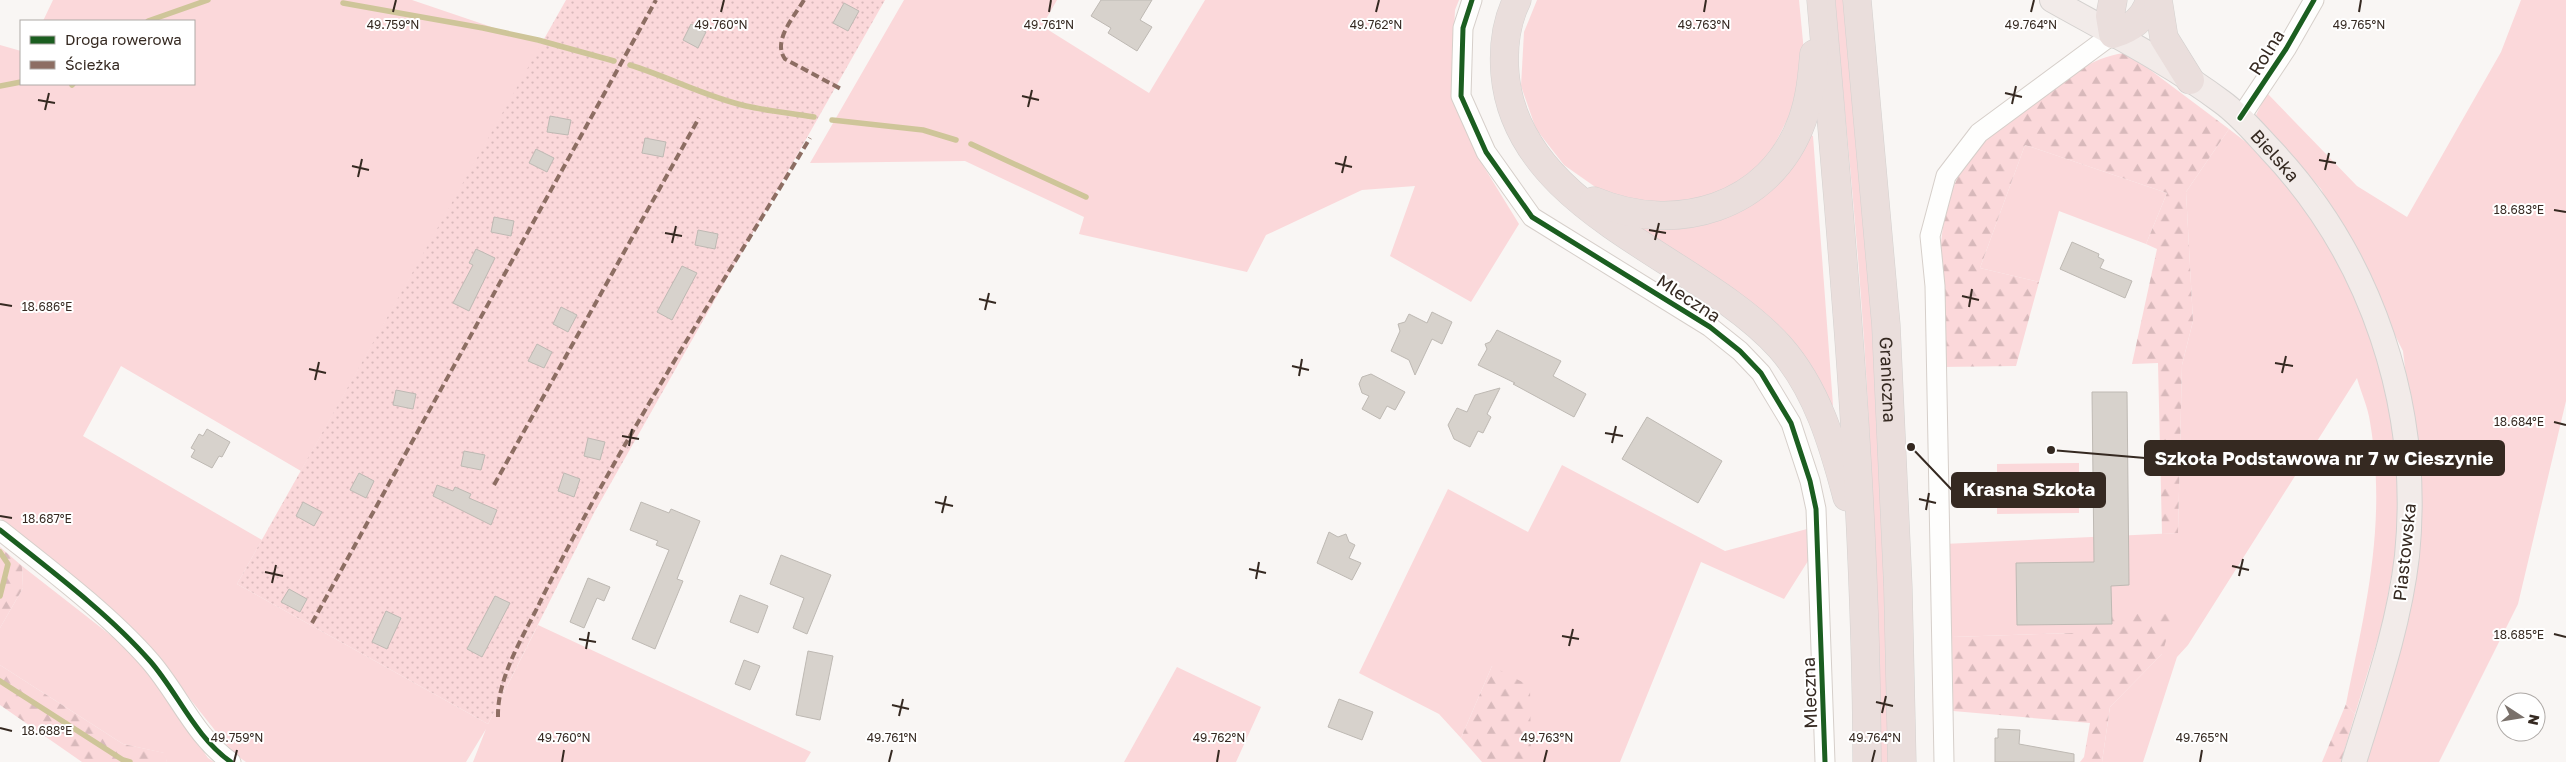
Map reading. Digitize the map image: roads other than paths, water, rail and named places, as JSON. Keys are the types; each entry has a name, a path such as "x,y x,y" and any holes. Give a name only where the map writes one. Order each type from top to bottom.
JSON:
{"highway":[{"path":"1517,0 1505,45 1506,86 1510,104 1524,137 1546,169 1558,180 1626,234 1739,309 1780,347 1798,371 1830,436 1862,554"},
{"path":"1558,180 1581,195 1606,206 1632,214 1654,216 1698,213 1734,199 1752,188 1769,174 1781,158 1802,122 1813,73 1820,0"},
{"path":"1820,0 1845,267 1862,554 1867,762"},
{"name":"Graniczna","path":"1857,0 1886,325 1898,587 1902,762"},
{"path":"2113,0 2110,16 2113,34 2128,29 2137,22 2146,12 2150,0"},
{"path":"2158,0 2164,38 2190,80"}],"main road":[{"name":"Bielska","path":"2052,0 2190,80 2240,118 2292,172 2322,212 2354,266 2384,338"},
{"name":"Piastowska","path":"2354,762 2397,617 2407,556 2410,494 2406,438 2384,338"}],"street":[{"name":"Mleczna","path":"1472,0 1462,28 1461,96 1486,152 1532,217 1718,333 1740,350 1761,373 1791,423 1810,481 1816,510 1825,762"},
{"name":"Rolna","path":"2240,118 2286,49 2314,0"},
{"path":"1944,762 1934,286 1930,236 1946,176 1979,133 2113,34"},
{"path":"0,530 127,637 151,662 200,732 231,762"}],"waterway":[{"path":"151,20 208,0"},
{"path":"343,3 483,28 538,40 614,61"},
{"path":"630,65 731,102 814,117"},
{"path":"0,86 20,82"},
{"path":"832,120 923,130 956,140"},
{"path":"971,144 1086,197"},
{"path":"0,552 8,564 0,596"},
{"path":"0,681 123,760 130,762"}],"place":[{"name":"Krasna Szkoła","path":"1911,447"},
{"name":"Szkoła Podstawowa nr 7 w Cieszynie","path":"2051,450"}]}
